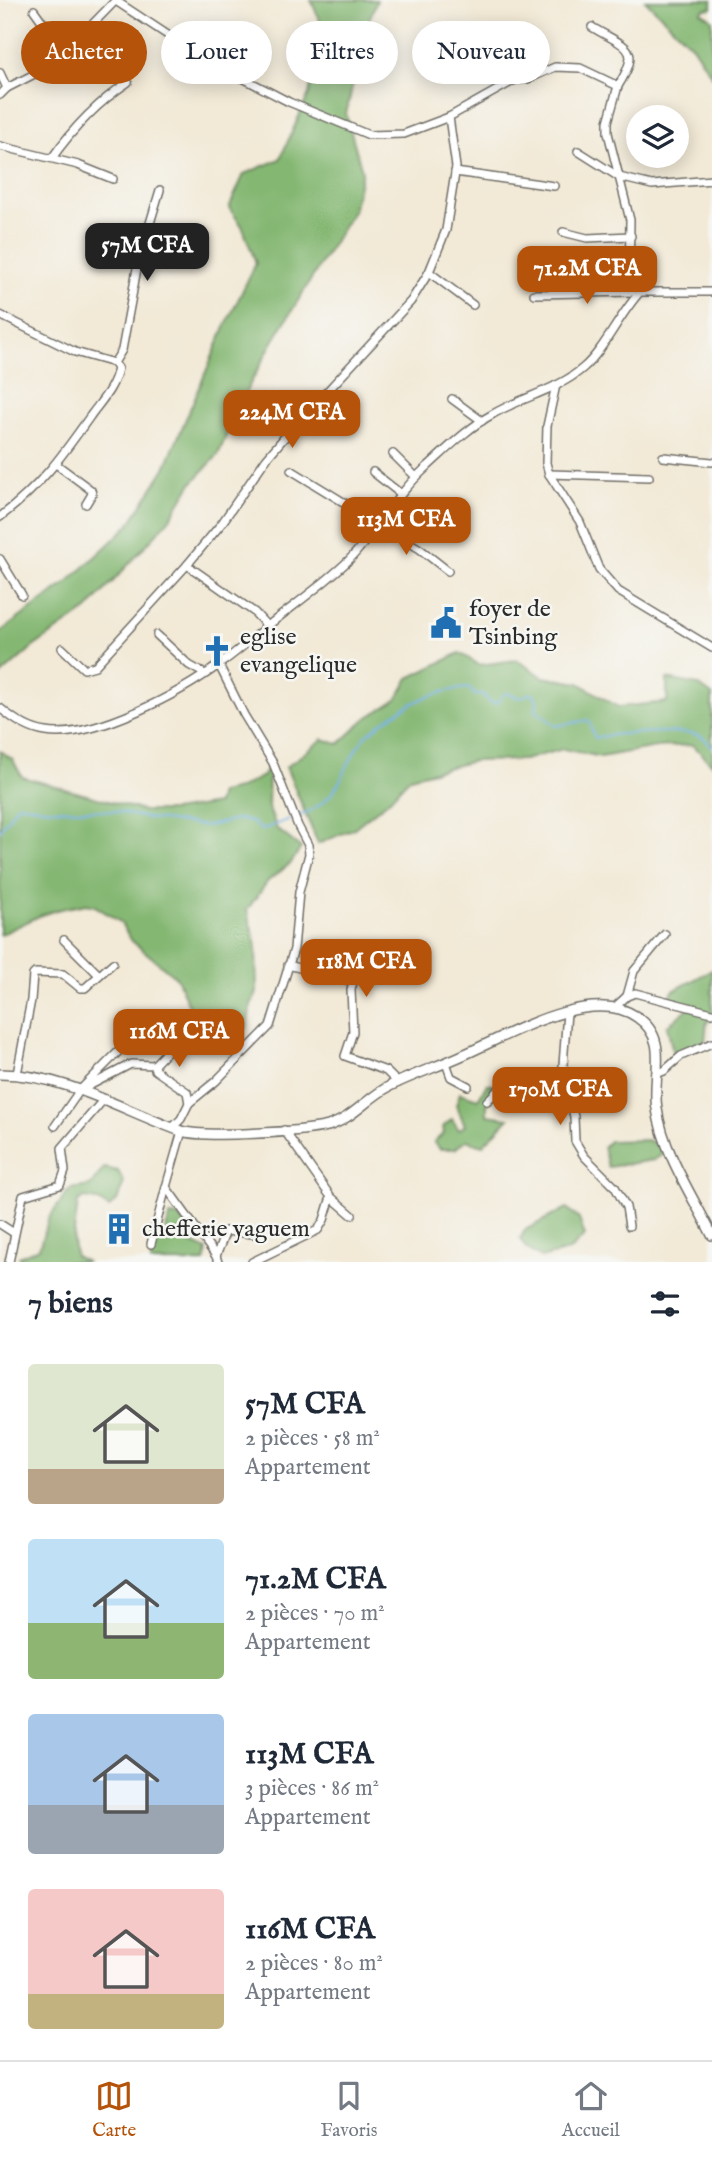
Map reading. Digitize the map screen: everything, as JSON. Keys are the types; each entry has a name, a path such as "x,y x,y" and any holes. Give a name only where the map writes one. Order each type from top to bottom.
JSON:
{"main road":[{"path":"0,1074 17,1074 80,1090 177,1129 215,1134 314,1128 338,1122 398,1083 537,1022 567,1012 615,1007 640,1019 656,1038 659,1047 656,1109 663,1133 712,1235"}],"street":[{"path":"96,21 116,0 198,55 233,74 289,102 369,135 404,134 450,117 514,80 528,79 555,67 580,68 618,86"},
{"path":"34,10 42,21"},
{"path":"592,27 629,49 632,57 630,67 618,86 608,122 628,207 631,236 629,291"},
{"path":"0,73 7,88"},
{"path":"0,95 21,81"},
{"path":"52,158 71,131 93,108 125,84"},
{"path":"62,648 84,669 95,666 222,523 266,459 411,302 429,272 446,230 456,172 450,117"},
{"path":"0,146 52,158 113,179"},
{"path":"578,151 619,177 652,186 712,180"},
{"path":"456,172 554,186"},
{"path":"114,363 122,350 138,263 160,191"},
{"path":"563,232 587,238 631,236"},
{"path":"429,272 473,305"},
{"path":"0,708 13,719 33,729 46,733 61,733 128,717 219,665 312,594 350,559 416,477 450,446 482,421 583,369 640,292"},
{"path":"534,294 712,292"},
{"path":"0,315 75,352 114,363 118,368 113,384 56,464 41,482 0,517"},
{"path":"556,385 545,440 549,474 573,509 592,556 607,581 618,591 712,648"},
{"path":"452,399 482,421"},
{"path":"393,454 416,477"},
{"path":"663,457 712,462"},
{"path":"56,464 91,490 92,494 86,504"},
{"path":"291,470 420,549 448,571"},
{"path":"373,472 401,494"},
{"path":"549,474 649,477"},
{"path":"0,559 22,595"},
{"path":"187,565 254,612 267,626"},
{"path":"157,635 189,664 205,674"},
{"path":"152,1244 177,1129 189,1103 216,1081 270,1026 294,950 299,892 310,854 274,763 244,715 219,665"},
{"path":"627,996 634,971 665,934"},
{"path":"64,940 99,975"},
{"path":"17,1074 35,972 63,974 83,988 113,963"},
{"path":"288,965 353,982 353,1032 345,1056 386,1071 398,1083"},
{"path":"615,1007 627,996 635,993 712,1013"},
{"path":"567,1012 563,1057 575,1141 584,1156 615,1187 626,1207 629,1226"},
{"path":"80,1090 131,1064 154,1065 182,1031"},
{"path":"656,1074 664,1071 681,1056 712,1044"},
{"path":"55,1126 80,1090 120,1050"},
{"path":"446,1063 451,1077 468,1086"},
{"path":"154,1065 155,1070 187,1092 189,1103"},
{"path":"487,1101 505,1083 536,1075 564,1073"},
{"path":"9,1262 23,1196 60,1185 65,1171 62,1148 104,1099"},
{"path":"284,1130 331,1197 352,1214"},
{"path":"166,1187 217,1259"},
{"path":"252,1262 318,1230 331,1197"},
{"path":"0,1224 14,1234"},
{"path":"217,1259 226,1231 253,1234"}],"green space":[{"path":"311,0 377,0 369,21 320,21"},
{"path":"645,0 712,0 712,8 701,12 712,19 712,76 692,46"},
{"path":"311,84 353,84 346,114 362,171 353,211 272,343 240,403 218,455 192,483 169,520 87,610 33,647 0,676 0,632 67,583 129,525 165,468 225,327 256,263 242,226 229,208 244,174 280,159"},
{"path":"460,653 479,665 517,660 543,677 579,683 618,707 667,702 667,679 698,685 712,695 712,764 693,745 656,747 601,757 563,749 524,760 474,761 410,777 388,801 353,829 318,844 286,767 323,739 339,744 364,720 397,699 409,678"},
{"path":"0,751 13,760 22,777 144,811 173,811 217,804 220,793 238,789 263,776 269,764 268,807 277,829 301,848 291,863 268,881 247,910 256,945 257,993 251,1005 247,1028 235,1034 213,1029 194,1018 177,978 132,941 120,922 95,906 86,904 56,910 0,935"},
{"path":"712,970 712,1020 707,1021 705,1041 673,1053 667,1026 691,1006 669,999 673,991"},
{"path":"487,1084 492,1084 496,1096 487,1105 487,1115 509,1118 483,1145 466,1140 455,1149 440,1149 434,1142 444,1133 443,1127 452,1119 459,1130 465,1125 456,1105 460,1093 478,1099"},
{"path":"647,1140 659,1145 663,1154 654,1160 608,1167 603,1147 609,1141"},
{"path":"104,1168 118,1171 124,1182 117,1201 109,1208 97,1200 85,1198 78,1202 73,1240 75,1256 87,1262 23,1262 19,1257 39,1248 49,1218 70,1189 90,1186"},
{"path":"567,1208 579,1219 585,1236 570,1250 541,1258 526,1248 520,1239 525,1230"},
{"path":"170,1216 178,1217 189,1226 190,1242 207,1250 205,1262 151,1262 152,1247 164,1233"}],"waterway":[{"path":"300,816 326,800 334,791 364,738 380,724 422,699 456,689 469,688 475,695 482,694 490,702 497,703 505,693 521,698 534,694 537,700 536,710 556,726 588,720 595,738 632,733 679,733 700,736 712,747"},
{"path":"0,830 18,804 50,809 114,811 207,826 239,819 252,822 261,830 290,819"}],"place":[{"name":"foyer de Tsinbing","path":"446,623"},
{"name":"eglise evangelique","path":"217,651"},
{"name":"chefferie yaguem","path":"119,1229"}]}
